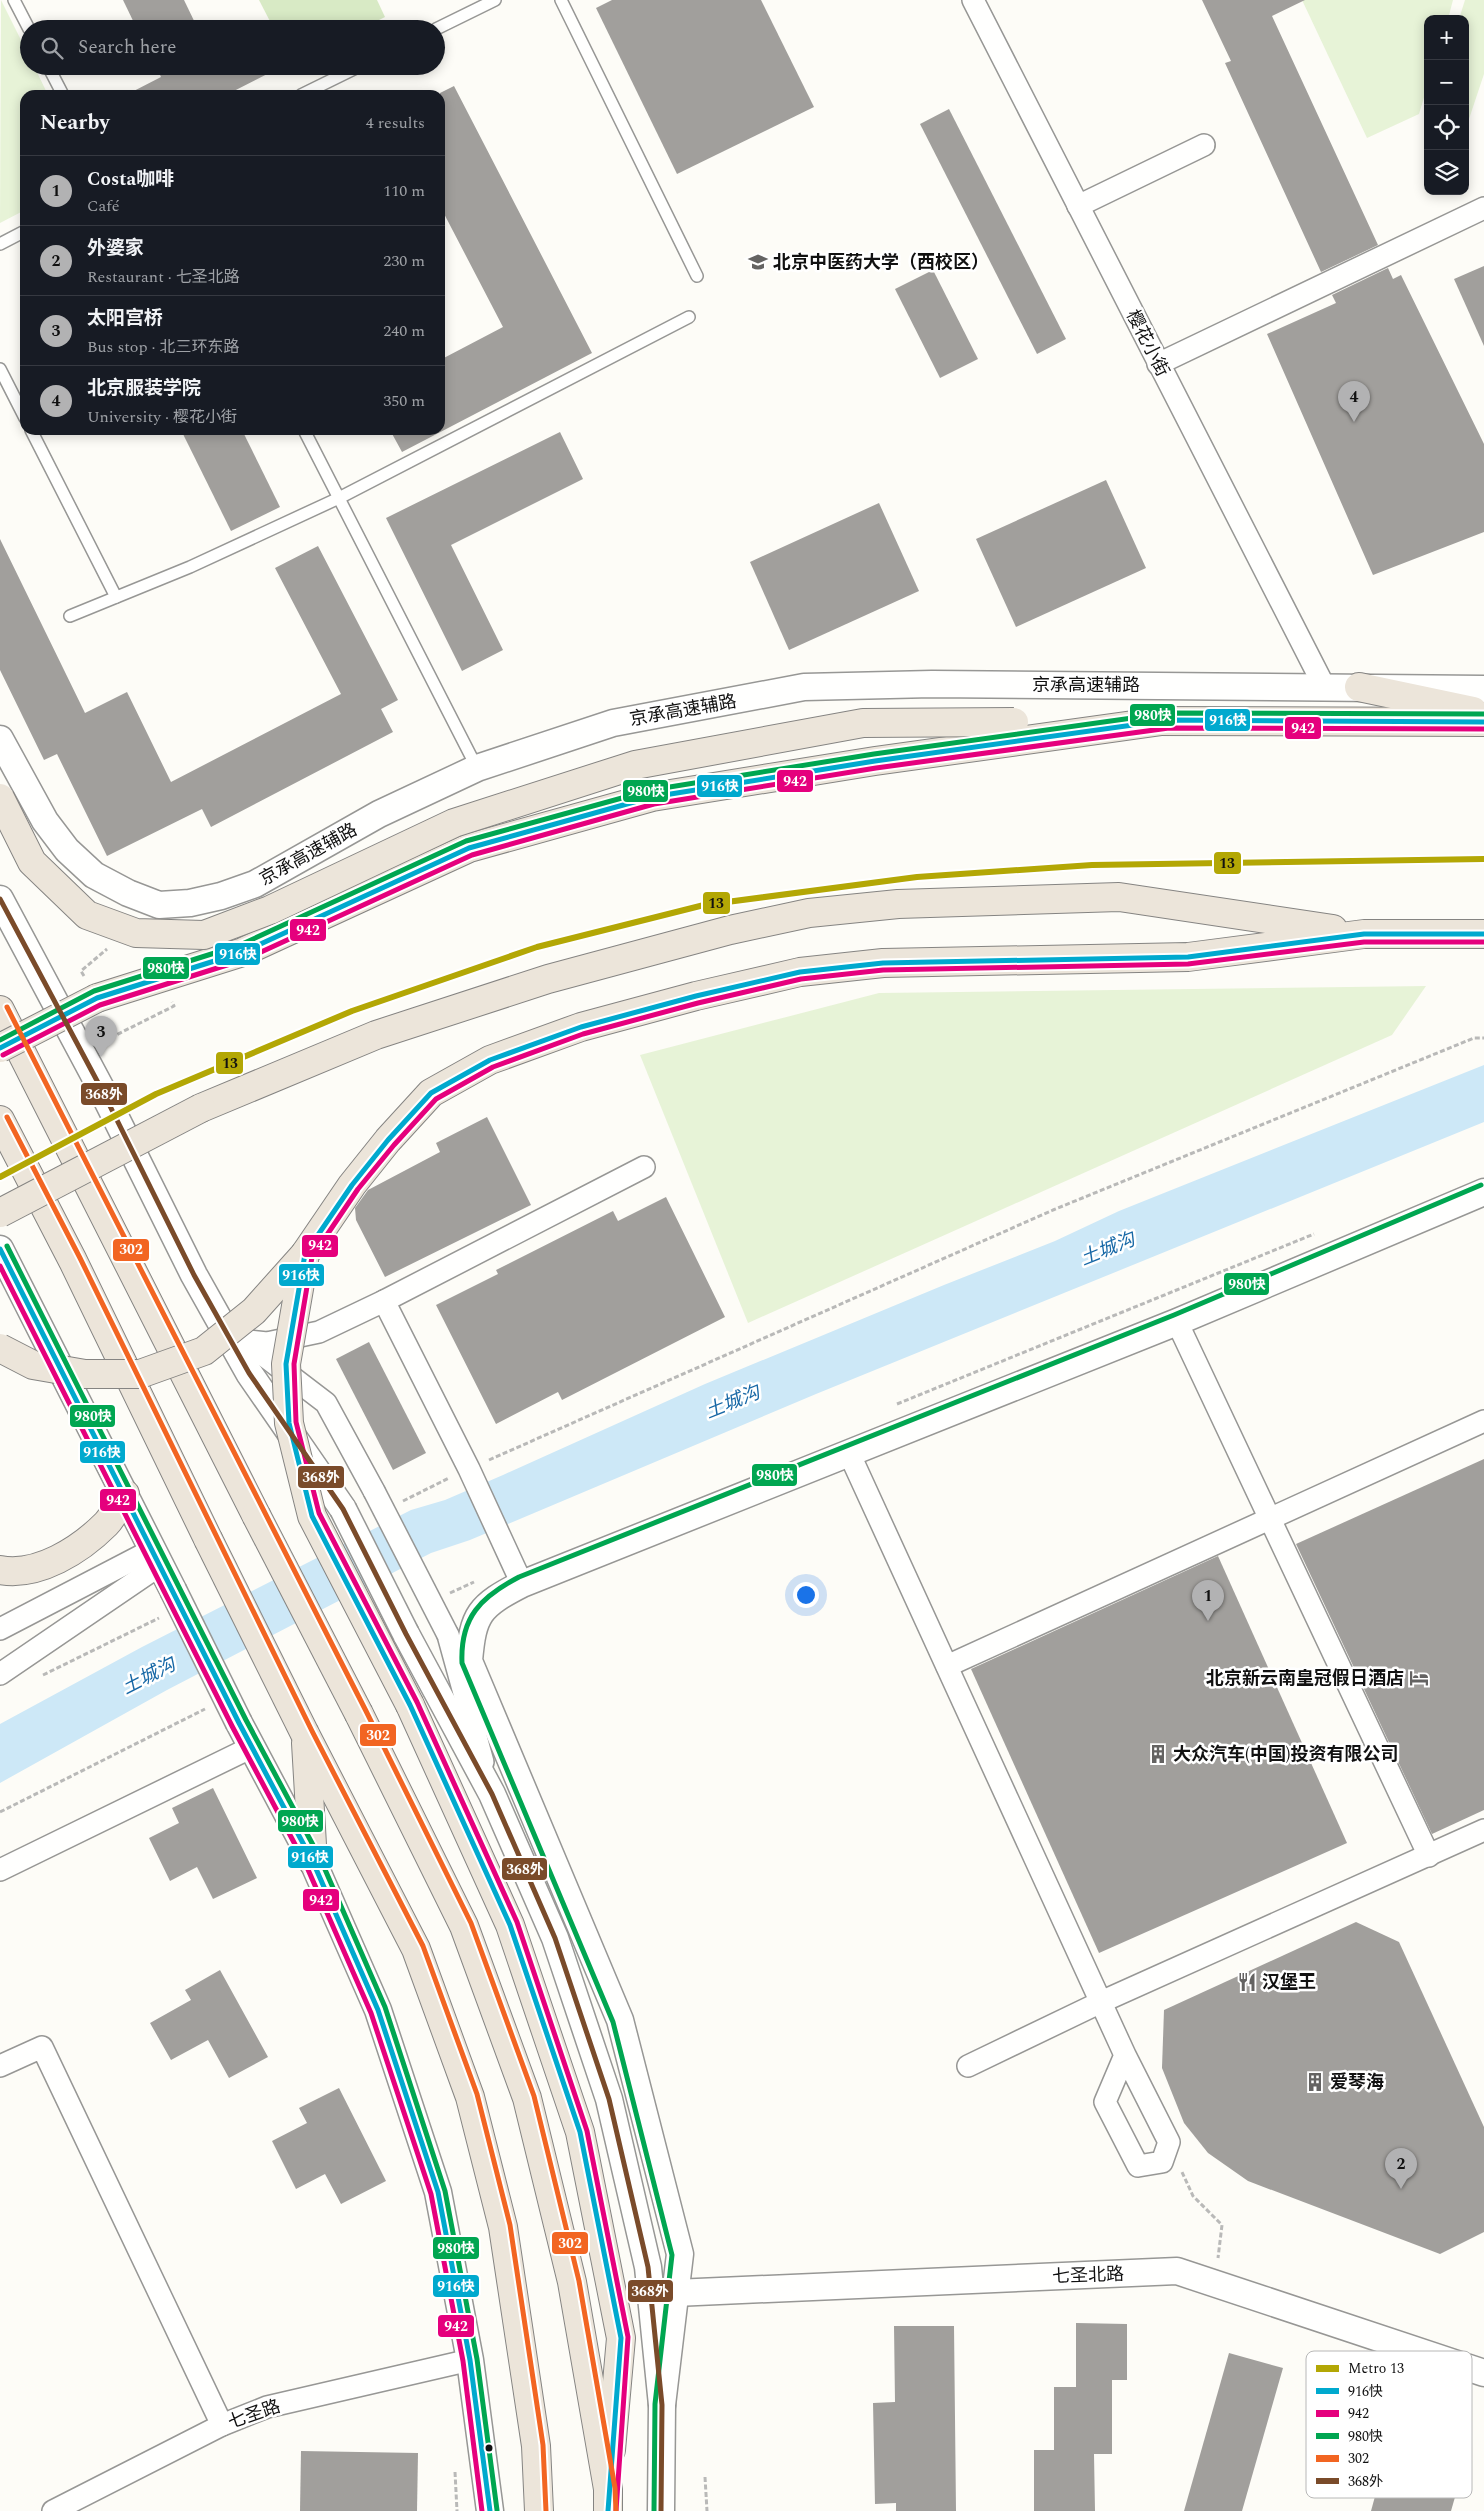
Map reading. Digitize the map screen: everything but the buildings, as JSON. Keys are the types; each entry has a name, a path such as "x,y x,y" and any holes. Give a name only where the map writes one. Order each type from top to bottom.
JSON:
{"highway":[{"path":"1359,686 1484,713"},
{"path":"0,1048 97,998 242,952 469,848 652,797 875,761 1169,720"},
{"path":"0,798 32,862 87,915 136,933 204,935 270,910 454,823 635,765 863,722 1169,720 1484,722"},
{"path":"0,1213 201,1108 376,1035 530,985 730,930 809,914 898,904 1119,897 1364,934"},
{"path":"0,1348 33,1365 85,1374 140,1374 204,1351 254,1311 305,1254 352,1185 388,1140 431,1093 490,1060 581,1027 696,996 800,972 883,963 1188,957 1364,934 1484,934"},
{"path":"0,1010 359,1714 464,1926 528,2098 572,2282 608,2500"},
{"path":"0,1120 73,1261 305,1734 416,1949 470,2097 503,2226 536,2446 539,2511"},
{"path":"305,1254 286,1364 289,1423 312,1516 410,1704 510,1925 580,2132 621,2338 608,2500"},
{"path":"0,1570 16,1573 58,1560 107,1523 125,1494"},
{"path":"305,1734 312,1862"}],"street":[{"name":"樱花小街","path":"973,0 1324,686"},
{"path":"1078,206 1204,145"},
{"path":"1158,364 1484,208"},
{"name":"京承高速辅路","path":"0,739 45,821 67,850 94,875 128,893 159,905 221,896 255,884 378,814 477,768 613,723 804,687 932,684 1359,686 1484,689"},
{"path":"0,899 194,1275 249,1373 343,1509 406,1634 492,1794 555,1938 610,2099 648,2267 662,2405"},
{"path":"248,1341 267,1343 319,1332 384,1301 644,1168"},
{"path":"661,2511 662,2405 680,2254 620,2020 469,1662 471,1638 477,1617 494,1598 522,1584 1177,1322 1484,1192"},
{"path":"0,1249 239,1723 312,1862 378,2010 438,2192 470,2360 490,2511"},
{"path":"194,1275 254,1348 326,1403 374,1491 448,1635 492,1794"},
{"path":"384,1301 471,1475 522,1584"},
{"path":"1177,1322 1429,1856"},
{"path":"947,1666 1270,1521 1484,1422"},
{"path":"849,1453 1125,2055 1168,2142 1162,2162 1138,2166 1105,2102 1125,2055"},
{"path":"0,1629 156,1558"},
{"path":"0,1674 156,1558"},
{"path":"0,1870 252,1747"},
{"path":"968,2066 1101,2002 1484,1830"},
{"path":"0,2066 42,2047 222,2425"},
{"name":"七圣北路","path":"675,2293 1178,2271 1418,2351"},
{"name":"七圣路","path":"53,2511 222,2425 267,2406 470,2360"},
{"name":"七圣北路","path":"1472,2369 1484,2373"}],"lane":[{"path":"14,0 24,20"},
{"path":"445,25 495,0"},
{"path":"561,0 697,276"},
{"path":"53,75 60,90"},
{"path":"311,90 342,75"},
{"path":"0,244 20,234"},
{"path":"70,616 190,567 339,498 689,317"},
{"path":"0,368 20,408"},
{"path":"34,435 116,597"},
{"path":"307,435 477,768"}],"path":[{"path":"97,998 81,972 108,947"},
{"path":"81,1053 174,1006"},
{"path":"398,1503 471,1475 1053,1210 1474,1038 1484,1038"},
{"path":"889,1408 1319,1232"},
{"path":"34,1679 166,1615"},
{"path":"0,1812 183,1720"},
{"path":"1168,2142 1193,2196 1222,2224 1215,2284"},
{"path":"455,2472 457,2511"},
{"path":"705,2477 707,2511"}],"green space":[{"path":"1,0 20,38 20,75 38,75 46,90 20,90 20,213 0,223"},
{"path":"259,0 377,0 385,17 379,20 269,20"},
{"path":"1302,0 1453,0 1449,15 1424,15 1424,97 1419,114 1367,138"},
{"path":"1465,0 1484,0 1484,74 1469,119 1469,15 1460,15"},
{"path":"1426,986 1392,1035 748,1323 640,1055 879,993"}],"water":[{"name":"土城沟","path":"1484,1065 1484,1122 816,1394 470,1540 431,1553 167,1690 0,1783 0,1724 142,1647 411,1510 445,1500 705,1384 1055,1241 1119,1211"}],"metro line":[{"name":"13","path":"0,1177 156,1094 352,1011 537,947 704,905 917,877 1092,865 1484,859"}],"transit line":[{"name":"980快","path":"0,1040 94,991 240,945 466,841 651,790 874,754 1168,713 1484,714"},
{"name":"916快","path":"0,1048 97,998 243,952 469,848 652,797 875,761 1169,720 1484,722"},
{"name":"942","path":"3,1055 100,1005 246,959 472,855 654,804 876,768 1169,728 1484,729"},
{"name":"368外","path":"0,899 103,1092 194,1275 249,1373 343,1509 406,1634 492,1794 555,1938 609,2099 648,2267 662,2405 661,2511"},
{"name":"916快","path":"608,2511 621,2338 580,2132 510,1925 410,1705 312,1516 289,1423 286,1364 305,1254 352,1185 388,1140 431,1093 490,1060 581,1027 696,996 800,972 883,963 1188,957 1364,934 1484,934"},
{"name":"942","path":"616,2511 628,2337 587,2131 517,1922 417,1702 319,1513 296,1422 294,1364 312,1257 358,1189 394,1145 436,1099 493,1067 583,1034 698,1003 801,979 883,970 1188,964 1364,942 1484,942"},
{"name":"302","path":"7,1007 366,1711 471,1923 534,2096 579,2281 615,2488 616,2511"},
{"name":"302","path":"7,1117 80,1258 312,1731 423,1946 477,2094 510,2225 543,2445 546,2511"},
{"name":"980快","path":"654,2511 655,2404 672,2255 613,2022 462,1663 462,1647 469,1621 476,1610 494,1592 519,1577 1174,1315 1481,1185"},
{"name":"980快","path":"7,1246 246,1720 320,1858 385,2007 445,2191 477,2359 497,2510"},
{"name":"916快","path":"0,1249 239,1723 313,1862 378,2010 438,2192 470,2360 490,2511"},
{"name":"942","path":"0,1266 232,1726 306,1865 371,2013 431,2194 463,2361 482,2511"}],"place":[{"name":"北京中医药大学（西校区）","path":"758,262"},
{"name":"北京服装学院","path":"1354,422"},
{"name":"太阳宫桥","path":"101,1057"},
{"name":"Costa咖啡","path":"1208,1621"},
{"name":"北京新云南皇冠假日酒店","path":"1419,1678"},
{"name":"大众汽车(中国)投资有限公司","path":"1158,1754"},
{"name":"汉堡王","path":"1247,1982"},
{"name":"爱琴海","path":"1315,2082"},
{"name":"外婆家","path":"1401,2189"}]}
